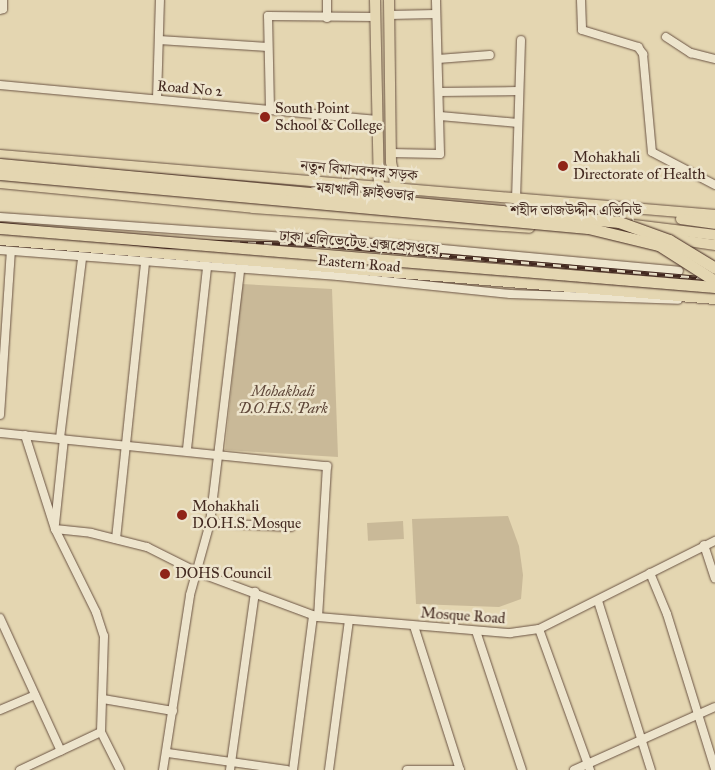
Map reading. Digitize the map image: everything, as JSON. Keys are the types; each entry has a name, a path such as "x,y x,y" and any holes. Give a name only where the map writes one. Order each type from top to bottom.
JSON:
{"highway":[{"name":"মহাখালী ফ্লাইওভার","path":"0,164 620,222 669,240 715,268"},
{"name":"মহাখালী ফ্লাইওভার","path":"0,174 588,228 659,245 715,281"},
{"name":"ঢাকা এলিভেটেড এক্সপ্রেসওয়ে","path":"0,228 715,287"},
{"name":"ঢাকা এলিভেটেড এক্সপ্রেসওয়ে","path":"0,239 715,299"}],"main road":[{"path":"375,0 378,187 382,217"},
{"path":"0,183 243,207 407,219 396,189 390,153 389,0"},
{"name":"নতুন বিমানবন্দর সড়ক","path":"0,155 516,200 715,215"},
{"path":"612,207 715,224"},
{"name":"শহীদ তাজউদ্দীন এভিনিউ","path":"407,219 544,229 653,226 715,235"},
{"path":"544,229 653,236 715,246"}],"street":[{"path":"0,10 3,9 3,0"},
{"path":"156,99 160,0"},
{"path":"327,0 327,18"},
{"path":"390,153 440,154 436,0"},
{"path":"581,0 582,30 638,47 643,54 652,152 715,185"},
{"path":"389,15 436,14"},
{"path":"270,110 268,16 376,17"},
{"path":"666,37 691,53 715,59"},
{"path":"159,40 268,47"},
{"path":"516,200 521,40"},
{"path":"438,59 490,55"},
{"name":"Road No 2","path":"0,85 377,120"},
{"path":"439,92 518,91"},
{"path":"440,116 518,123"},
{"path":"0,217 411,246 679,271"},
{"name":"Eastern Road","path":"0,250 145,263 338,276 510,294 656,300 715,299"},
{"path":"0,415 11,251"},
{"path":"54,529 82,258"},
{"path":"116,538 124,444 145,263"},
{"path":"187,449 207,267"},
{"path":"163,770 168,753 190,595 210,523 240,270"},
{"path":"0,433 187,449 327,466 316,616 293,770"},
{"path":"25,435 54,529 96,612 104,636 101,732 120,770"},
{"path":"210,523 291,527"},
{"name":"Mosque Road","path":"54,529 116,538 147,547 197,572 316,616 510,633 539,629 715,541"},
{"path":"704,546 715,578"},
{"path":"650,573 715,770"},
{"path":"230,766 255,592"},
{"path":"598,601 651,770"},
{"path":"0,618 61,751"},
{"path":"329,770 348,620"},
{"path":"408,770 460,770 414,626"},
{"path":"539,629 589,767"},
{"path":"476,631 522,770"},
{"path":"0,642 9,638"},
{"path":"0,710 35,695"},
{"path":"103,699 173,710"},
{"path":"574,770 589,767 715,706"},
{"path":"20,770 101,732"},
{"path":"168,753 230,766 287,770"}],"green space":[{"name":"Mohakhali D.O.H.S. Park","path":"242,284 332,289 338,457 225,450"},
{"path":"508,516 519,546 523,575 521,599 499,607 416,604 412,519"},
{"path":"403,521 404,539 368,541 367,523"}],"tram line":[{"path":"0,231 167,248 314,251 715,286"}],"railway":[{"path":"0,224 168,241 314,244 715,279"}],"place":[{"name":"South Point School & College","path":"265,117"},
{"name":"Mohakhali Directorate of Health","path":"563,166"},
{"name":"Mohakhali D.O.H.S. Mosque","path":"182,515"},
{"name":"DOHS Council","path":"165,574"}]}
